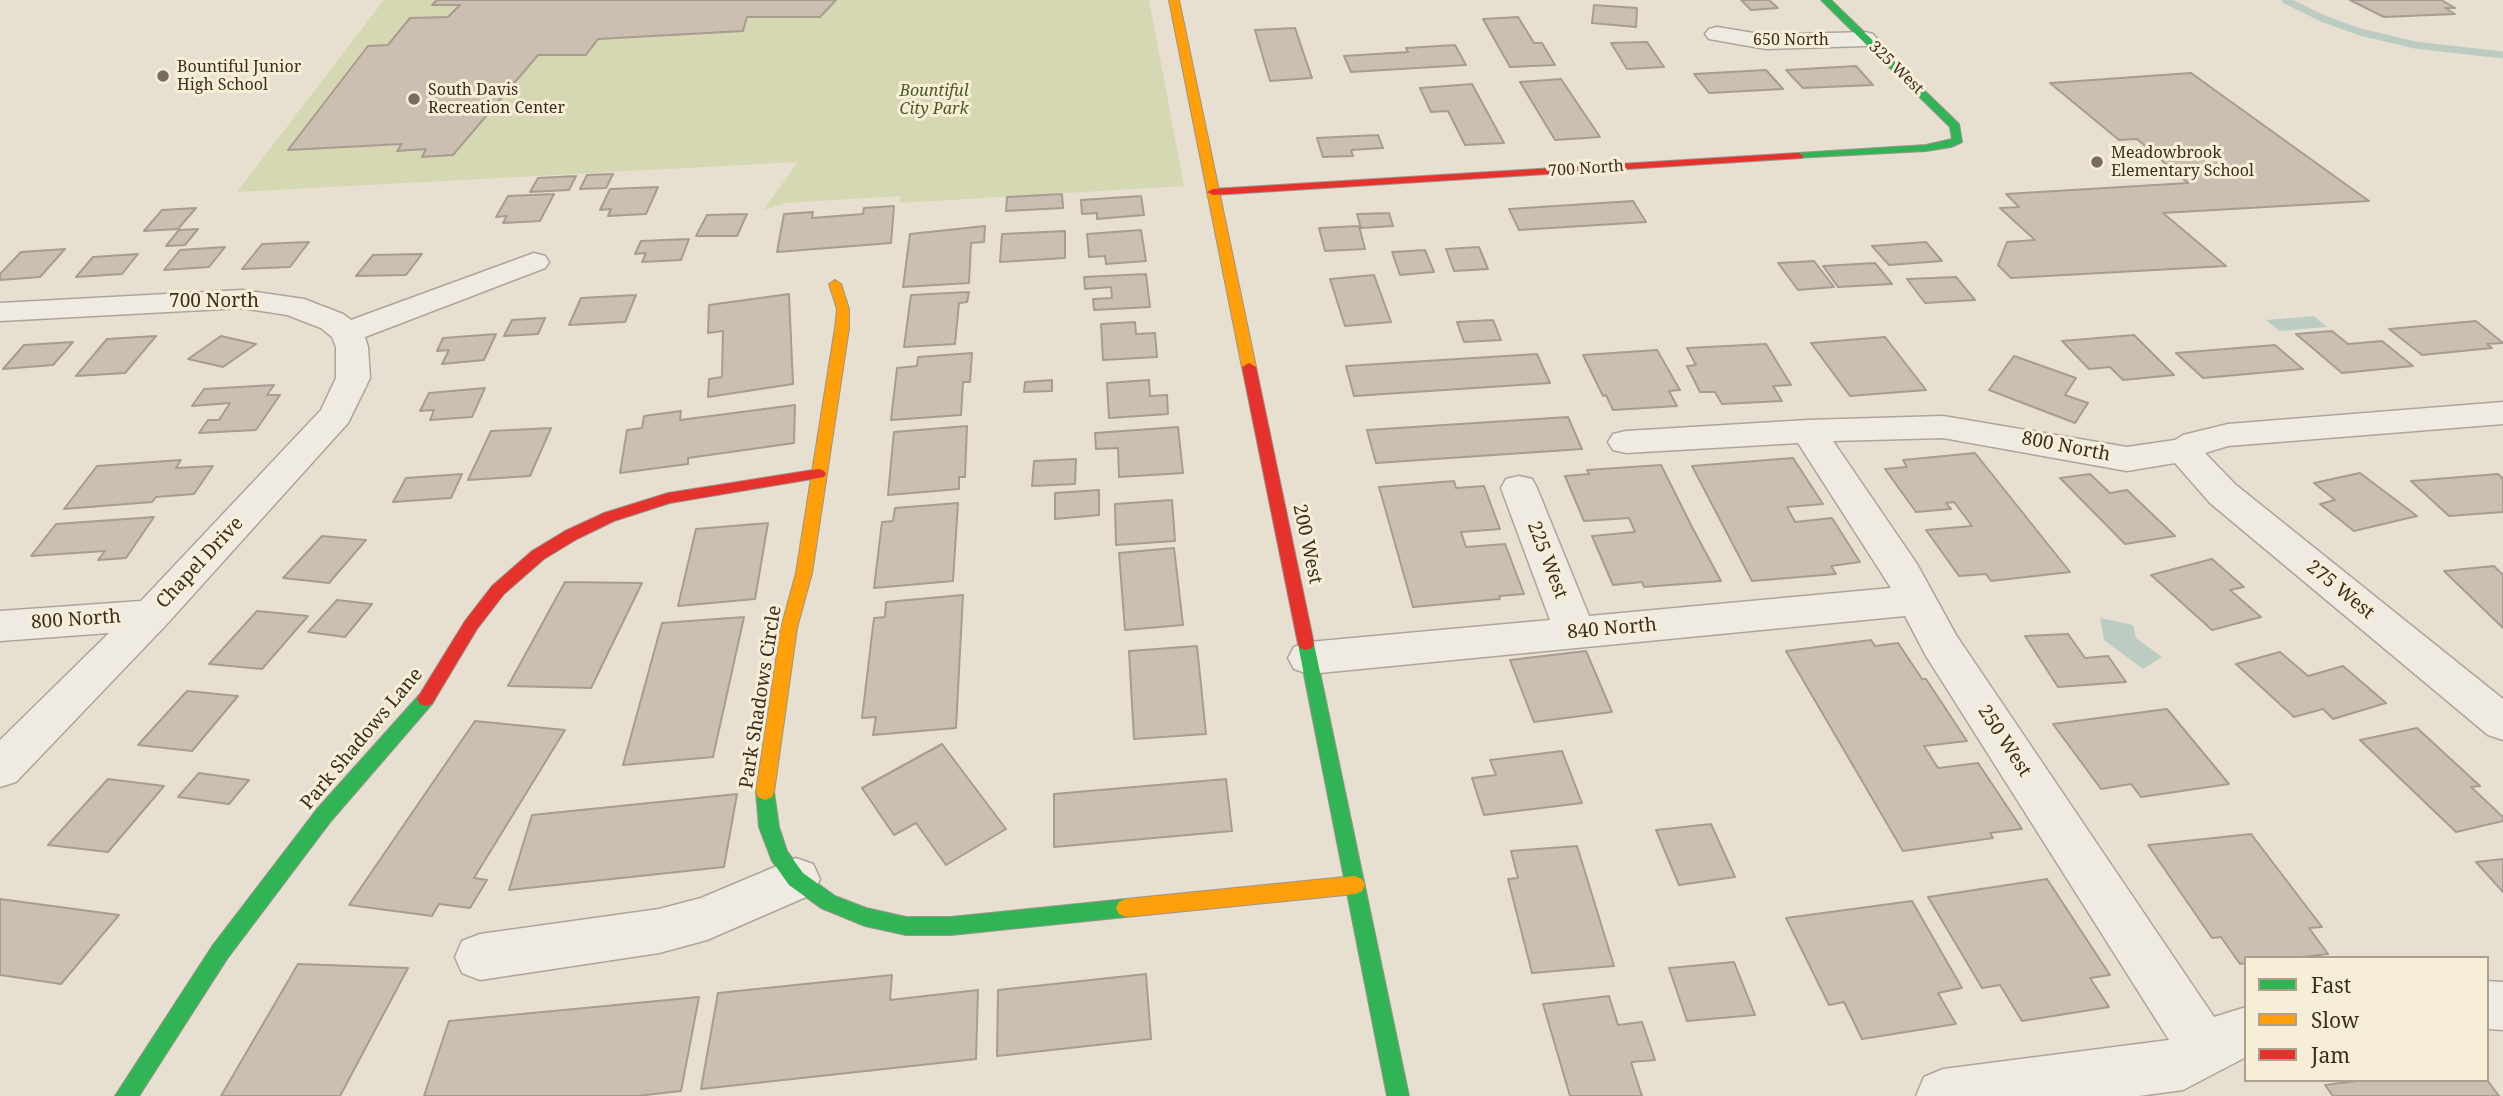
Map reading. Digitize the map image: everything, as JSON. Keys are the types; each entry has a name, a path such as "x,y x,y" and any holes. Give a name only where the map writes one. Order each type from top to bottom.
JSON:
{"street":[{"name":"200 West","path":"1174,0 1398,1096"},
{"name":"325 West","path":"1826,0 1955,126 1958,140"},
{"name":"650 North","path":"1717,34 1766,42 1866,39"},
{"name":"700 North","path":"1213,192 1926,148 1947,145 1958,140"},
{"path":"347,333 534,262"},
{"name":"Park Shadows Circle","path":"835,284 843,309 842,328 804,573 789,628 767,767 765,797 769,827 779,855 796,879 828,902 864,917 906,926 951,926 1354,885"},
{"name":"700 North","path":"0,312 242,299 293,306 332,321 347,333"},
{"name":"Chapel Drive","path":"0,769 152,615 336,415 353,378 352,347 347,333"},
{"name":"800 North","path":"1626,442 1808,431 1943,427 2127,459 2185,450 2196,443 2228,435 2503,413"},
{"name":"250 West","path":"1808,431 1903,574 1941,645 2225,1040"},
{"name":"275 West","path":"2185,450 2193,463 2223,494 2503,723"},
{"name":"Park Shadows Lane","path":"126,1096 220,952 324,815 415,714 442,677 471,625 498,590 518,571 571,535 608,517 638,507 668,498 819,474"},
{"name":"225 West","path":"1519,488 1574,632"},
{"name":"840 North","path":"1308,658 1916,600"},
{"name":"800 North","path":"0,626 152,615"},
{"path":"480,957 615,939 671,928 707,918 796,879"},
{"path":"1943,1096 2183,1064 2225,1040"}],"green space":[{"name":"Bountiful City Park","path":"384,0 1149,0 1184,186 900,203 900,196 786,203 763,210 798,162 237,192"}],"shaded area":[{"path":"2314,316 2327,327 2279,331 2266,320"},
{"path":"2100,618 2133,625 2136,638 2162,657 2143,669 2104,640"}],"building":[{"name":"South Davis Recreation Center","path":"437,0 836,0 820,17 747,17 743,31 598,39 586,55 538,55 453,155 422,157 426,149 397,151 402,144 288,150 368,46 388,45 410,18 448,17 460,5 432,5"},
{"path":"1741,0 1769,0 1778,8 1751,10"},
{"path":"2350,0 2441,0 2455,8 2445,8 2455,14 2384,17"},
{"path":"1594,5 1637,8 1636,27 1592,23"},
{"path":"1518,17 1534,43 1542,43 1555,65 1510,67 1483,19"},
{"path":"1295,28 1312,78 1270,81 1255,30"},
{"path":"1647,42 1664,67 1627,69 1611,43"},
{"path":"1455,45 1466,65 1351,72 1344,56 1408,52 1406,48"},
{"path":"1856,66 1873,85 1803,88 1786,70"},
{"path":"1766,70 1783,89 1709,93 1694,74"},
{"name":"Meadowbrook Elementary School","path":"2191,73 2369,201 2163,213 2226,266 2011,278 1998,265 2007,242 2035,240 2000,208 2019,207 2006,194 2188,183 2137,139 2119,140 2050,83"},
{"path":"1561,79 1600,137 1555,140 1520,82"},
{"path":"1472,84 1504,143 1465,145 1448,111 1431,112 1420,88"},
{"path":"1378,135 1383,148 1351,150 1353,156 1323,157 1317,138"},
{"path":"613,174 606,188 580,189 587,175"},
{"path":"576,176 569,190 530,192 538,178"},
{"path":"658,187 646,214 608,216 611,209 600,210 610,189"},
{"path":"554,194 540,221 503,223 507,216 496,217 508,196"},
{"path":"1062,194 1063,208 1006,211 1007,197"},
{"path":"1141,196 1144,215 1097,219 1097,213 1082,214 1081,200"},
{"path":"1633,201 1646,222 1519,230 1509,209"},
{"path":"894,206 891,243 777,252 784,214 813,212 812,218 863,214 864,208"},
{"path":"196,208 178,229 144,231 162,210"},
{"path":"1389,213 1393,226 1361,228 1357,214"},
{"path":"747,214 737,236 696,236 707,215"},
{"path":"985,226 984,242 971,243 969,283 903,287 910,234"},
{"path":"1359,226 1365,249 1325,251 1319,228"},
{"path":"198,229 185,245 166,246 179,230"},
{"path":"1141,230 1146,261 1106,264 1105,256 1089,257 1087,234"},
{"path":"1065,231 1065,258 1000,262 1002,234"},
{"path":"689,239 681,260 642,262 646,253 635,254 641,241"},
{"path":"309,242 290,267 242,269 262,244"},
{"path":"1926,242 1942,261 1889,265 1872,246"},
{"path":"225,247 209,267 164,270 180,250"},
{"path":"1479,247 1488,269 1454,271 1446,249"},
{"path":"65,249 40,277 0,280 0,274 21,252"},
{"path":"1425,250 1434,272 1400,275 1392,252"},
{"path":"138,254 122,274 76,277 93,257"},
{"path":"422,254 406,275 356,276 373,255"},
{"path":"1814,261 1834,287 1798,290 1778,263"},
{"path":"1875,263 1892,284 1838,287 1823,266"},
{"path":"1146,274 1150,307 1094,310 1093,299 1112,298 1111,287 1085,289 1084,277"},
{"path":"1374,275 1391,322 1345,326 1330,279"},
{"path":"1956,277 1975,300 1925,303 1907,279"},
{"path":"969,292 967,302 959,303 955,344 904,347 911,295"},
{"path":"789,294 793,384 708,397 709,379 722,377 723,331 708,333 709,305"},
{"path":"636,295 625,322 569,325 581,298"},
{"path":"545,318 538,334 504,336 512,320"},
{"path":"1493,320 1501,340 1464,342 1457,322"},
{"path":"2476,321 2503,343 2487,344 2492,348 2422,355 2389,329"},
{"path":"1135,322 1136,334 1155,333 1157,357 1103,360 1101,324"},
{"path":"2332,331 2348,344 2382,341 2413,366 2342,373 2296,334"},
{"path":"496,334 484,360 442,364 449,350 437,351 443,338"},
{"path":"2134,335 2174,375 2123,380 2110,367 2089,369 2062,341"},
{"path":"156,336 125,373 76,376 107,339"},
{"path":"221,336 256,344 223,367 188,359"},
{"path":"1885,337 1926,390 1850,396 1811,343"},
{"path":"73,342 53,365 3,369 24,345"},
{"path":"1766,344 1791,385 1773,386 1782,401 1722,404 1715,392 1700,392 1687,366 1696,365 1687,348"},
{"path":"2275,345 2303,369 2203,378 2176,353"},
{"path":"1657,350 1680,390 1669,391 1677,406 1613,410 1583,355"},
{"path":"972,353 970,382 963,382 961,415 891,420 897,368 917,366 918,357"},
{"path":"1537,354 1550,383 1354,396 1346,366"},
{"path":"2014,356 2076,378 2065,395 2088,403 2075,423 1989,390"},
{"path":"1052,380 1052,391 1024,392 1025,382"},
{"path":"1149,380 1150,396 1167,395 1168,414 1109,418 1107,383"},
{"path":"274,385 267,395 280,395 256,430 199,433 208,420 219,420 230,403 192,406 204,389"},
{"path":"485,388 472,417 430,420 434,410 420,411 429,393"},
{"path":"795,405 794,443 688,458 688,464 620,473 627,430 642,428 644,416 681,411 680,420"},
{"path":"1568,417 1582,449 1376,463 1367,430"},
{"path":"967,426 965,477 959,477 959,489 888,495 894,432"},
{"path":"1178,427 1183,473 1119,477 1118,448 1096,449 1095,433"},
{"path":"551,428 530,476 468,480 491,431"},
{"path":"1975,453 2070,572 1991,581 1986,574 1959,576 1926,530 1972,526 1954,502 1946,503 1951,509 1916,512 1885,469 1907,467 1903,460"},
{"path":"1793,458 1823,504 1787,507 1795,522 1832,518 1860,562 1831,566 1836,574 1752,581 1692,466"},
{"path":"1076,459 1075,484 1032,486 1034,461"},
{"path":"181,460 176,468 213,466 194,494 156,497 152,502 64,509 97,466"},
{"path":"1661,465 1721,581 1644,587 1642,582 1613,585 1592,536 1635,532 1629,518 1584,521 1565,476 1589,474 1587,470"},
{"path":"2360,473 2417,516 2354,531 2320,504 2335,500 2314,483"},
{"path":"462,474 451,498 393,502 406,478"},
{"path":"2090,474 2110,493 2127,490 2175,536 2125,544 2060,478"},
{"path":"2498,474 2503,479 2503,512 2449,516 2411,481"},
{"path":"1454,481 1456,488 1484,486 1500,529 1461,532 1466,547 1505,544 1524,594 1499,596 1500,599 1413,607 1379,487"},
{"path":"1099,490 1099,515 1055,519 1055,493"},
{"path":"1172,500 1175,541 1116,545 1115,504"},
{"path":"958,503 953,581 874,588 882,522 893,521 895,508"},
{"path":"154,517 126,558 98,560 105,551 31,556 56,524"},
{"path":"768,523 755,599 678,606 696,529"},
{"path":"322,536 366,540 329,583 283,578"},
{"path":"1174,548 1183,625 1125,630 1119,553"},
{"path":"2212,559 2244,587 2230,590 2261,617 2212,630 2151,575"},
{"path":"2494,566 2503,575 2503,628 2444,571"},
{"path":"565,582 642,583 591,688 508,686"},
{"path":"963,595 956,728 873,735 876,717 862,718 874,618 885,617 886,602"},
{"path":"337,600 372,604 345,637 308,632"},
{"path":"257,611 308,616 262,669 209,664"},
{"path":"744,617 713,757 623,765 662,623"},
{"path":"2068,634 2085,658 2108,656 2126,682 2058,687 2025,636"},
{"path":"1871,640 1875,646 1898,643 1922,679 1926,679 1967,741 1924,746 1938,768 1978,763 2022,829 1990,833 1993,838 1903,851 1786,651"},
{"path":"1197,646 1206,734 1134,739 1129,651"},
{"path":"1586,651 1612,712 1534,722 1510,660"},
{"path":"2280,652 2308,676 2343,666 2386,703 2333,719 2323,709 2294,717 2236,664"},
{"path":"187,691 238,696 192,751 138,745"},
{"path":"2167,709 2229,784 2141,797 2131,784 2101,789 2053,724"},
{"path":"475,721 565,730 474,878 487,880 470,908 439,904 432,916 349,905"},
{"path":"2417,728 2480,786 2471,787 2503,817 2503,821 2456,832 2360,740"},
{"path":"942,744 1006,829 946,865 916,823 894,835 862,788"},
{"path":"1562,751 1582,803 1484,815 1472,778 1496,775 1490,760"},
{"path":"199,773 249,780 229,804 178,797"},
{"path":"108,779 164,786 108,852 48,845"},
{"path":"1226,779 1232,831 1054,847 1054,794"},
{"path":"737,794 724,867 509,890 532,815"},
{"path":"1711,824 1735,877 1679,885 1656,830"},
{"path":"2251,834 2322,927 2309,928 2328,954 2244,956 2244,963 2240,964 2221,937 2212,938 2148,845"},
{"path":"1577,846 1614,966 1532,973 1508,879 1518,878 1511,851"},
{"path":"2503,859 2503,892 2476,862"},
{"path":"2047,879 2110,975 2090,978 2109,1007 2022,1021 2000,985 1982,988 1928,897"},
{"path":"0,899 119,915 61,984 0,975"},
{"path":"1912,901 1962,988 1938,993 1956,1024 1862,1039 1844,1002 1829,1005 1786,918"},
{"path":"1734,962 1755,1015 1687,1021 1669,968"},
{"path":"298,964 408,968 340,1096 221,1096"},
{"path":"1146,974 1151,1039 997,1056 998,990"},
{"path":"892,975 890,1000 978,990 976,1059 701,1089 718,993"},
{"path":"1609,996 1618,1025 1642,1022 1655,1060 1631,1062 1642,1096 1570,1096 1543,1004"},
{"path":"699,997 681,1091 637,1096 424,1096 449,1021"},
{"path":"2349,1082 2488,1082 2499,1096 2333,1096 2325,1085"}],"waterway":[{"path":"2285,0 2324,19 2360,32 2415,45 2503,55"}],"traffic: fast":[{"path":"1798,156 1926,148 1947,145 1958,140 1955,126 1826,0"},
{"path":"1306,644 1398,1096"},
{"path":"126,1096 220,952 324,815 426,699"},
{"path":"765,792 769,827 779,855 796,879 828,902 865,917 906,926 951,926 1126,908"}],"traffic: slow":[{"path":"1174,0 1249,367"},
{"path":"765,792 789,628 804,573 842,328 843,309 835,284"},
{"path":"1126,908 1355,885"}],"traffic: jam":[{"path":"1213,192 1798,156"},
{"path":"1249,367 1306,644"},
{"path":"426,699 471,625 498,590 538,555 571,535 609,517 668,498 819,474"}],"place":[{"name":"Bountiful Junior High School","path":"163,76"},
{"name":"South Davis Recreation Center","path":"414,99"},
{"name":"Meadowbrook Elementary School","path":"2097,162"}]}
